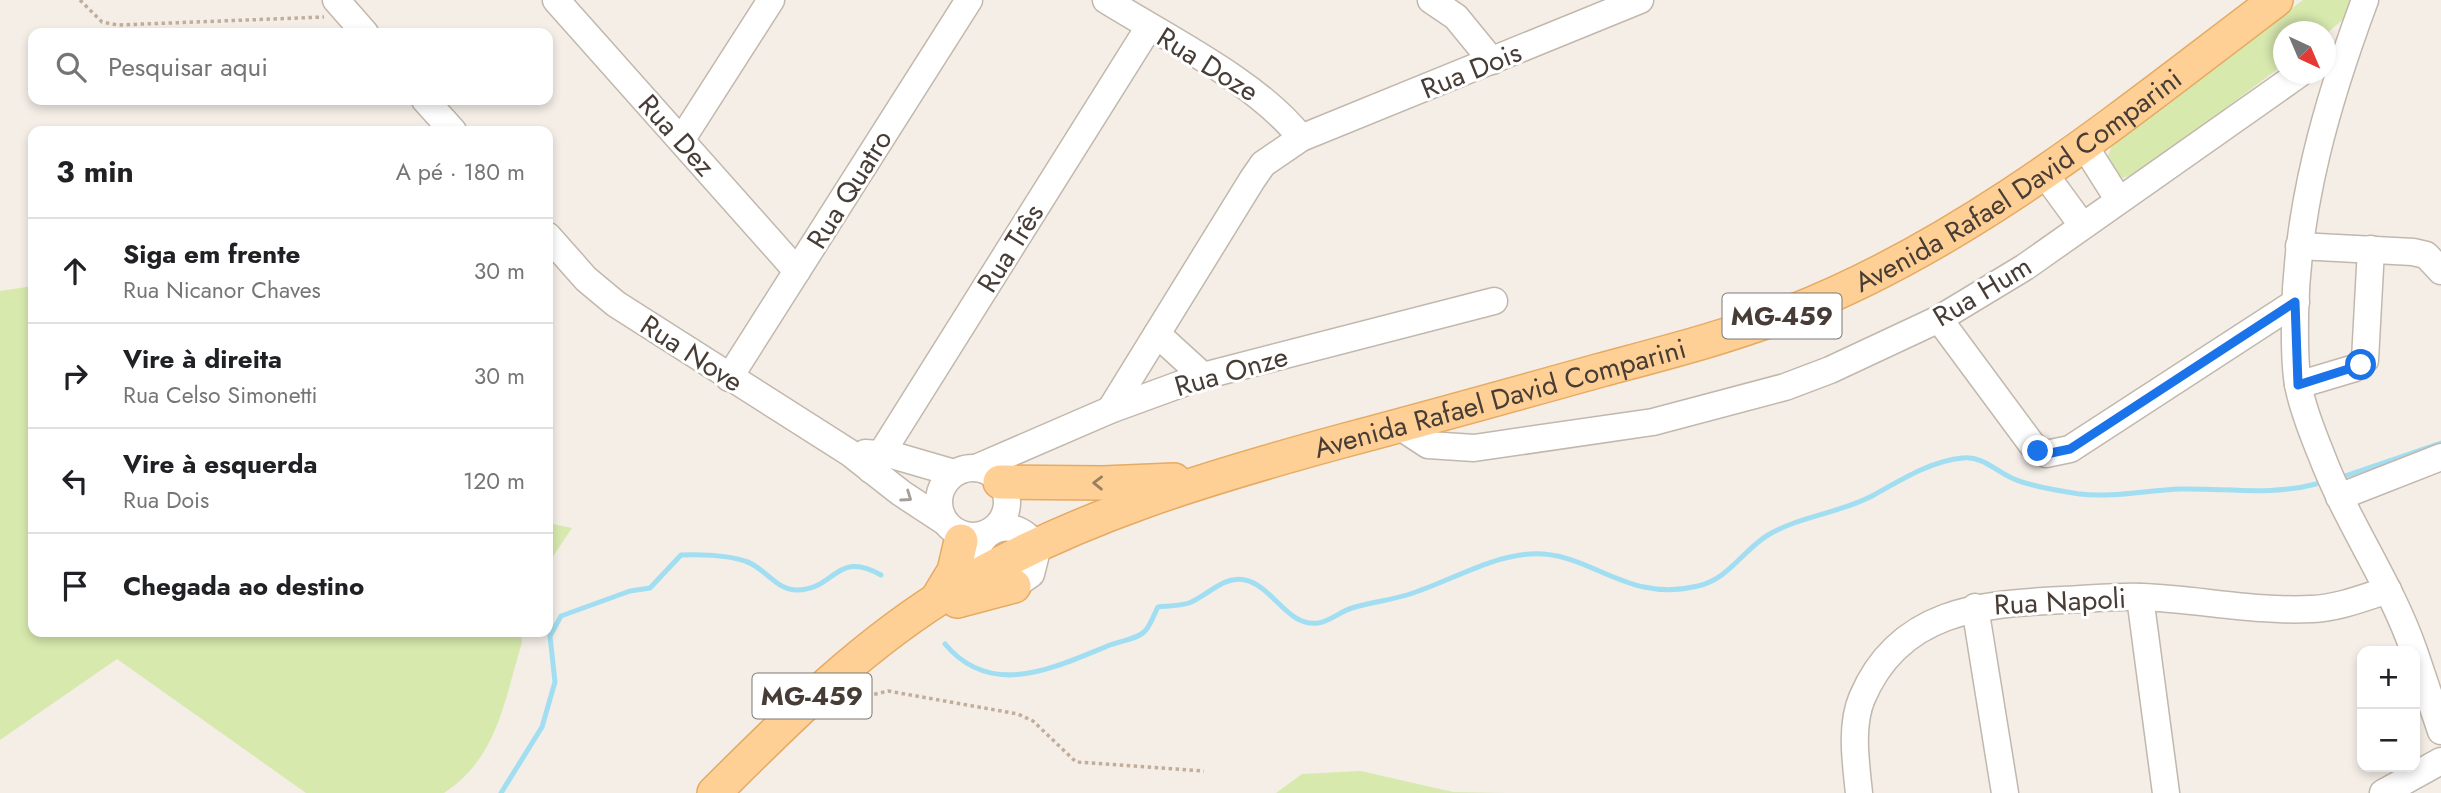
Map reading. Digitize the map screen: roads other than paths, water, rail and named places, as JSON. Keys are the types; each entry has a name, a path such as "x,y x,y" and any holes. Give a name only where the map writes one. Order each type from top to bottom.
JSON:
{"main road":[{"name":"Avenida Rafael David Comparini","path":"1215,476 1696,345 1789,313 1873,276 1951,234 2045,173 2084,145 2247,14 2276,0"},
{"path":"984,482 1147,483 1215,476"},
{"name":"MG-459","path":"968,543 1025,538 1088,522 1215,476"},
{"path":"929,605 1020,583 1088,522"},
{"path":"929,605 954,570 968,543"},
{"name":"MG-459","path":"714,793 803,705 929,605"}],"street":[{"path":"682,139 771,0"},
{"name":"Rua Quatro","path":"729,378 969,0"},
{"name":"Rua Doze","path":"1106,0 1261,96 1287,119 1301,138"},
{"path":"1431,0 1456,17 1492,61"},
{"name":"Rua Dois","path":"1110,410 1263,164 1301,138 1492,61 1594,9 1640,0"},
{"path":"2336,54 2365,0"},
{"name":"Rua Dez","path":"564,3 797,271"},
{"name":"Rua Três","path":"876,461 1149,27"},
{"name":"Rua Hum","path":"1399,426 1428,445 1474,448 1564,432 1625,427 1785,387 1830,370 1939,319 2025,267 2285,84"},
{"path":"2329,84 2307,187 2299,246 2295,302 2298,385 2321,455 2339,496 2388,590 2411,646"},
{"path":"430,105 448,126"},
{"path":"2084,145 2118,199"},
{"path":"2045,173 2082,225"},
{"name":"Rua Nove","path":"553,242 597,290 729,378 850,453 876,461 984,482"},
{"path":"2299,246 2426,255 2441,271"},
{"path":"2298,385 2355,368 2365,360 2371,249"},
{"name":"Rua Onze","path":"984,482 1110,410 1203,376 1494,301"},
{"path":"1939,319 2033,446 2046,454 2070,449 2295,302"},
{"path":"1157,334 1203,376"},
{"path":"2339,496 2441,457"},
{"path":"876,461 968,543"},
{"path":"968,543 1002,519 984,482"},
{"path":"984,482 1025,538 1034,567 1020,583 995,586 968,543 940,509 939,496 944,483 984,482"},
{"path":"968,543 1008,527 1025,538"},
{"name":"Rua Napoli","path":"1859,793 1855,758 1861,699 1878,670 1903,643 1928,625 1975,607 2140,597 2309,609 2343,605 2388,590"},
{"path":"2140,597 2166,793"},
{"path":"1975,607 2005,793"},
{"path":"2420,670 2441,731"},
{"path":"2382,793 2441,761"}],"waterway":[{"path":"2345,476 2441,443"},
{"path":"945,644 963,661 983,671 1003,675 1024,674 1068,662 1138,636 1147,629 1158,607 1189,603 1230,580 1245,580 1255,584 1297,619 1318,623 1352,608 1413,593 1485,564 1530,554 1571,560 1649,588 1672,590 1698,586 1719,577 1759,541 1780,529 1860,502 1927,467 1963,458 1977,459 2029,484 2092,495 2180,489 2265,491 2316,484"},
{"path":"553,631 561,616 630,591 650,588 681,555 713,555 745,561 782,586 797,590 820,584 845,568 854,566 881,575"},
{"path":"501,793 542,727 555,682 550,637"}]}
